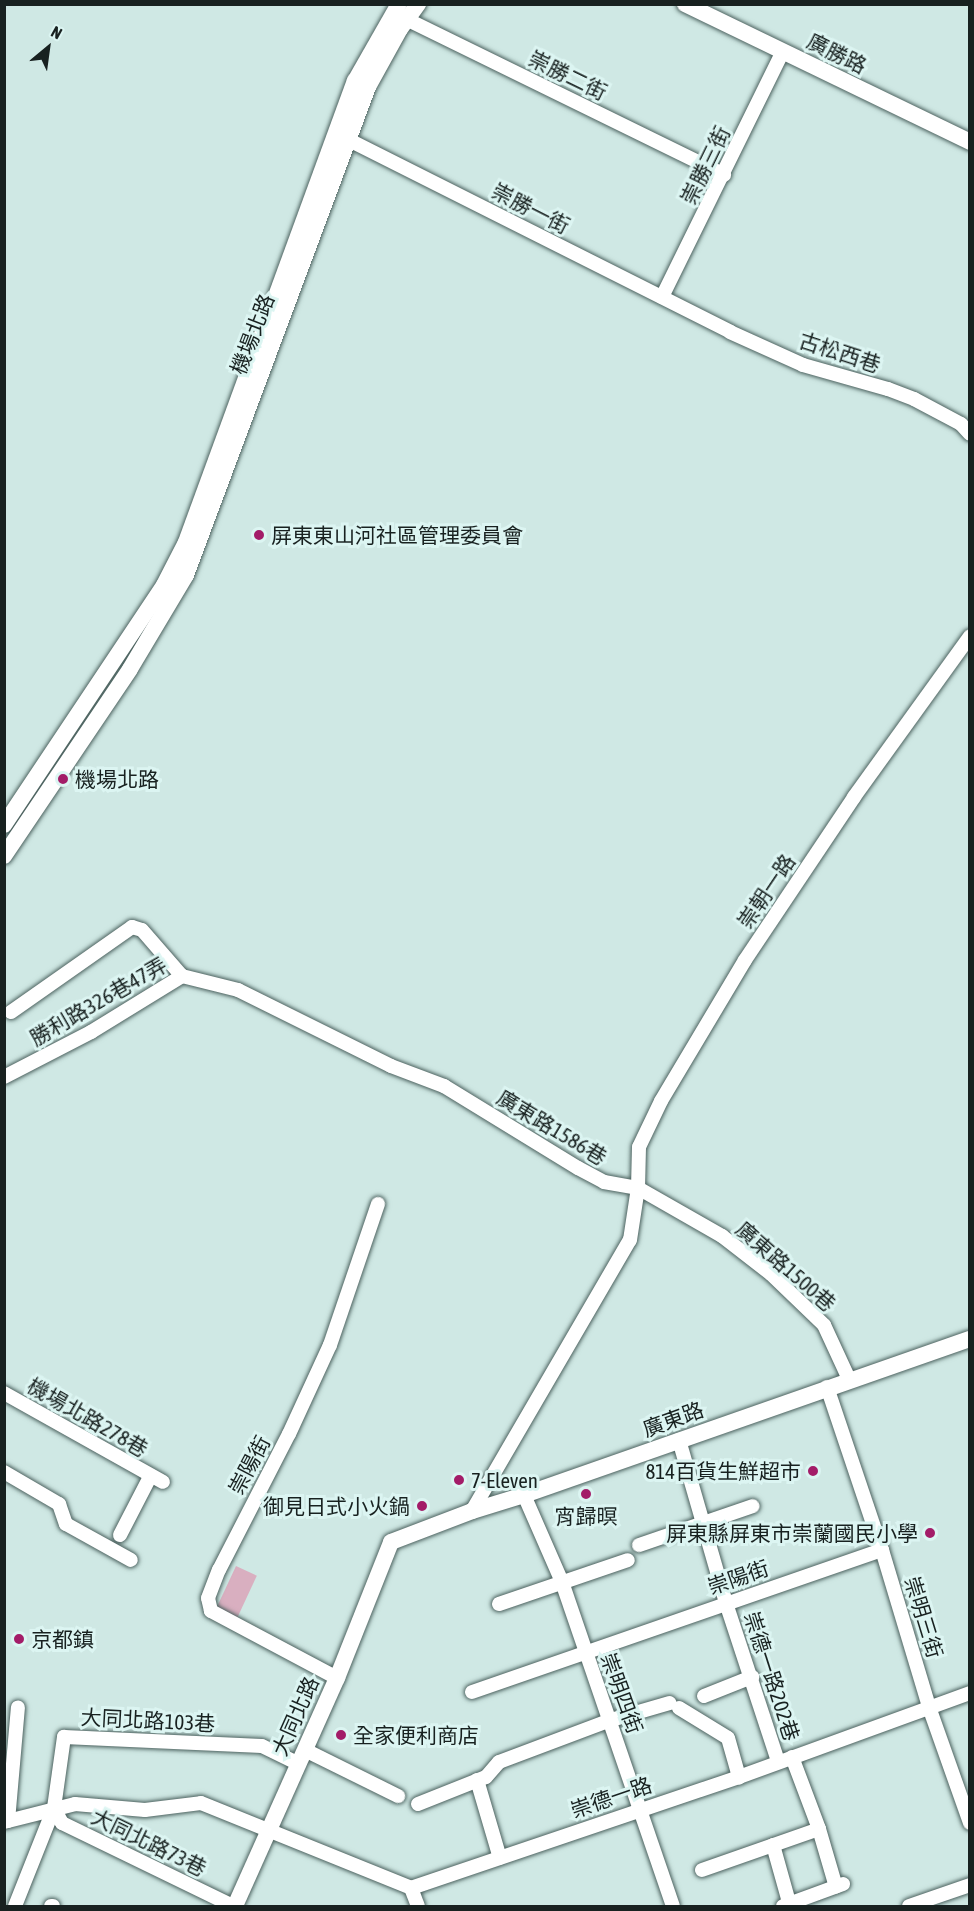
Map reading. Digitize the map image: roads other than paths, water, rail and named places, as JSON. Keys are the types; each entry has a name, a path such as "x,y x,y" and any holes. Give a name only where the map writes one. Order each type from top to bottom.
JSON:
{"street":[{"name":"機場北路","path":"4,825 164,585 186,542 355,81 400,12 418,4"},
{"name":"廣勝路","path":"685,4 969,142"},
{"name":"機場北路","path":"4,856 130,669 186,575 368,87 400,12"},
{"name":"崇勝二街","path":"400,12 724,175"},
{"name":"崇勝三街","path":"662,297 783,51"},
{"name":"崇勝一街","path":"349,140 694,314"},
{"name":"古松西巷","path":"694,314 803,365 888,389 914,399 961,424 969,434"},
{"name":"崇朝一路","path":"638,1188 639,1148 662,1101 745,960 854,797 969,636"},
{"path":"10,1012 132,927 142,930 182,976"},
{"name":"勝利路326巷47弄","path":"4,1077 91,1032 182,976 238,990 313,1028"},
{"name":"廣東路1586巷","path":"313,1028 391,1066 444,1086 604,1182 638,1188"},
{"name":"廣東路1500巷","path":"638,1188 722,1236 771,1275 824,1325 849,1379"},
{"path":"472,1511 630,1240 638,1188"},
{"name":"崇陽街","path":"337,1678 211,1611 208,1598 219,1570 289,1434 330,1344 378,1204"},
{"name":"廣東路","path":"391,1542 472,1511 524,1495 849,1379 969,1339"},
{"name":"崇明三街","path":"827,1388 882,1550 929,1707 969,1823"},
{"name":"機場北路278巷","path":"4,1393 156,1479 120,1535"},
{"name":"崇德一路202巷","path":"680,1440 726,1603 778,1761"},
{"path":"4,1472 59,1504 66,1524 131,1560"},
{"name":"崇明四街","path":"524,1495 561,1582 674,1906"},
{"path":"639,1545 753,1506"},
{"name":"大同北路","path":"234,1906 337,1678 391,1542"},
{"name":"崇陽街","path":"472,1692 882,1550"},
{"path":"499,1604 628,1560"},
{"path":"704,1696 752,1677"},
{"name":"崇德一路","path":"411,1888 740,1777 778,1761 969,1693"},
{"path":"418,1804 486,1777 499,1762 611,1720 674,1705 728,1738 740,1777"},
{"path":"18,1707 6,1822 75,1804 145,1810 201,1803 411,1888 418,1906"},
{"name":"大同北路103巷","path":"54,1808 64,1737 262,1746 302,1757"},
{"path":"302,1757 398,1796"},
{"path":"773,1845 787,1906 839,1886 792,1757"},
{"path":"477,1780 500,1858"},
{"path":"15,1906 54,1808"},
{"name":"大同北路73巷","path":"54,1808 62,1823 234,1906"},
{"path":"702,1870 819,1829"},
{"path":"909,1906 969,1886"}],"place":[{"name":"屏東東山河社區管理委員會","path":"259,535"},
{"name":"機場北路","path":"63,779"},
{"name":"814百貨生鮮超市","path":"813,1471"},
{"name":"7-Eleven","path":"459,1480"},
{"name":"宵歸暝","path":"586,1494"},
{"name":"御見日式小火鍋","path":"422,1506"},
{"name":"屏東縣屏東市崇蘭國民小學","path":"930,1533"},
{"name":"京都鎮","path":"19,1639"},
{"name":"全家便利商店","path":"341,1735"}]}
